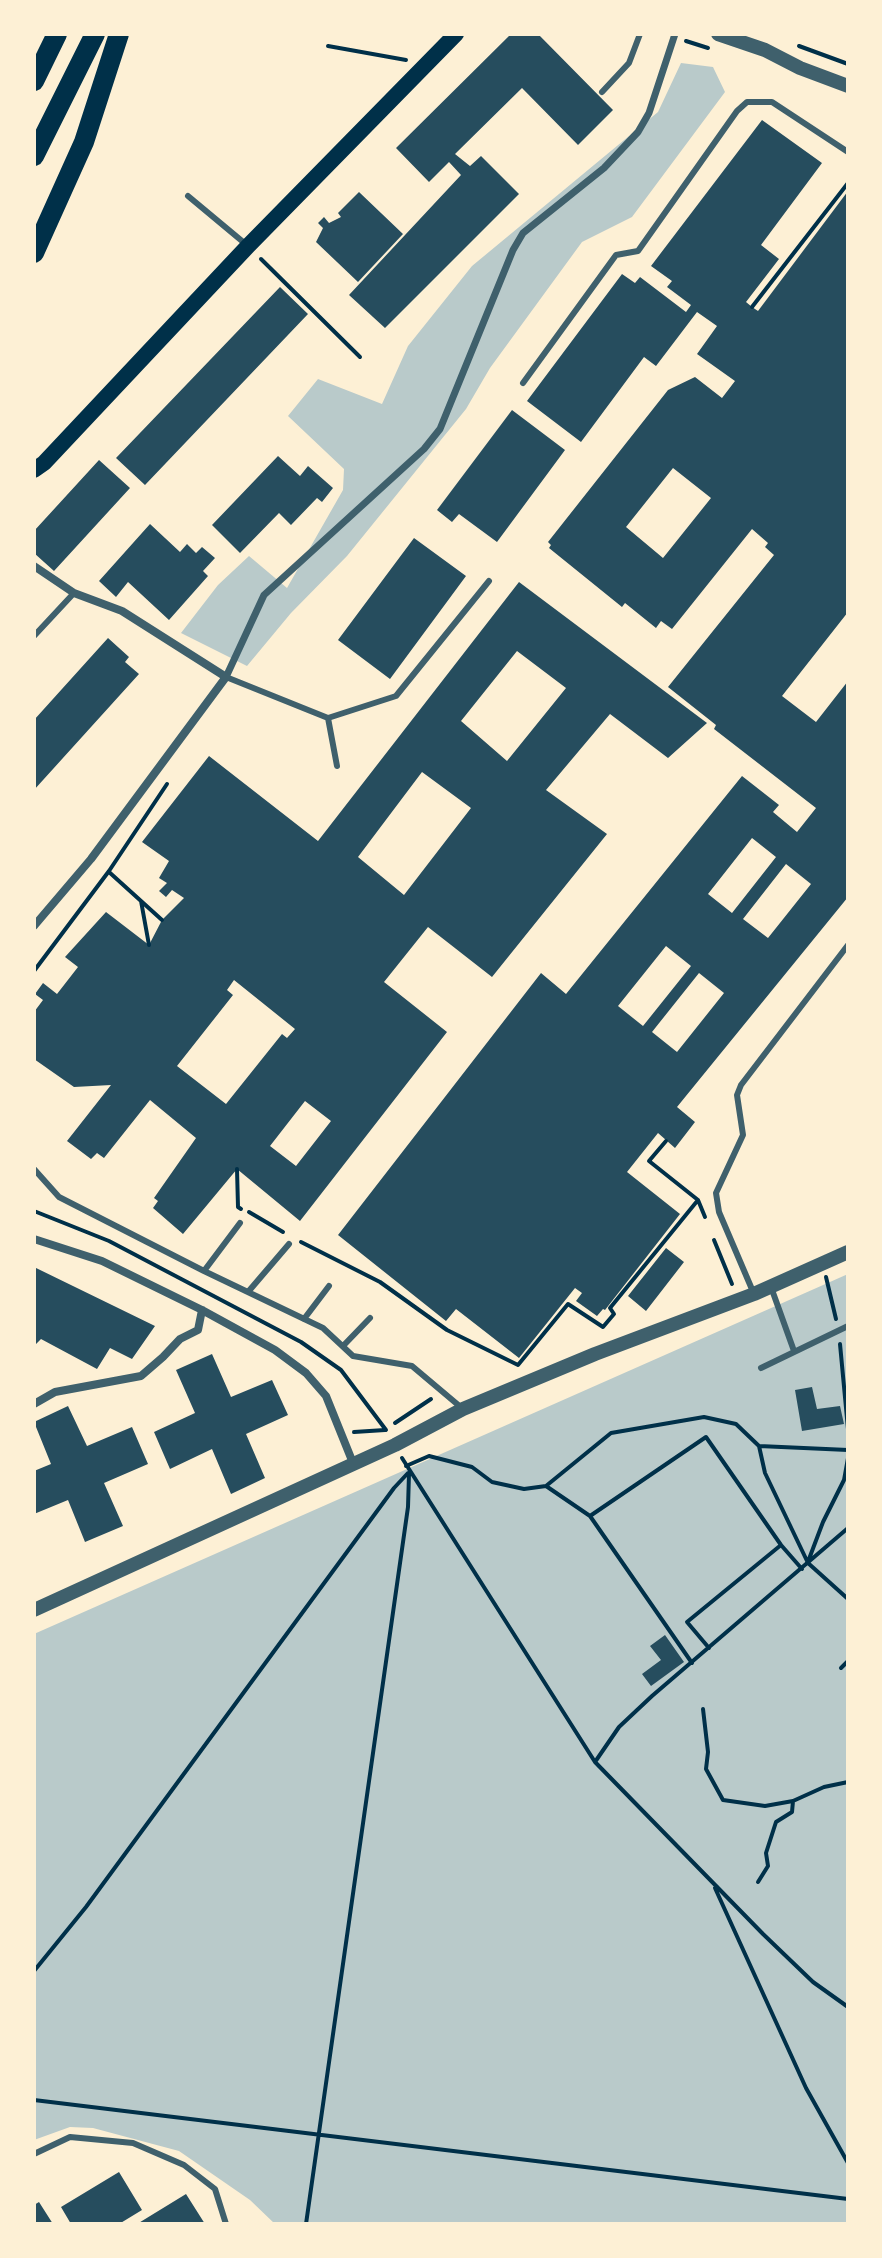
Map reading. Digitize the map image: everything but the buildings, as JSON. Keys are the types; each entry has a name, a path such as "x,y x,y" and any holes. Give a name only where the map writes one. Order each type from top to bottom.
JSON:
{"highway":[{"path":"34,81 57,34"},
{"path":"34,156 95,34"},
{"path":"34,253 84,142 119,34"}],"main road":[{"path":"34,470 456,34"}],"street":[{"path":"34,926 91,859 226,677 264,595 424,449 440,429 513,250 523,233 604,168 638,132 649,113 675,34"},
{"path":"718,34 765,50 800,68 848,86"},
{"path":"34,566 74,593 122,611 226,677"},
{"path":"34,1239 102,1261 275,1350 306,1373 326,1396 353,1463"},
{"path":"34,1610 395,1445 463,1409 595,1354 754,1294 848,1252"},
{"path":"34,1404 55,1392 141,1376 180,1339 198,1330 202,1310"}],"lane":[{"path":"602,92 629,63 640,34"},
{"path":"523,383 616,255 638,251 737,111 747,102 772,102 848,152"},
{"path":"188,196 248,246"},
{"path":"226,677 328,718 396,696 489,581"},
{"path":"34,636 74,593"},
{"path":"328,718 337,766"},
{"path":"754,1294 719,1212 716,1193 743,1135 737,1095 741,1085 848,945"},
{"path":"34,1169 59,1197 323,1328 353,1356 412,1366 463,1409"},
{"path":"204,1271 240,1223"},
{"path":"248,1292 289,1244"},
{"path":"304,1319 329,1286"},
{"path":"771,1286 794,1351"},
{"path":"343,1346 370,1318"},
{"path":"761,1368 848,1326"},
{"path":"34,2154 70,2137 133,2143 184,2165 215,2189 226,2224"}],"path":[{"path":"787,41 848,64"},
{"path":"328,46 428,63"},
{"path":"752,307 848,183"},
{"path":"248,246 360,357"},
{"path":"34,971 109,871 169,781"},
{"path":"109,871 162,920"},
{"path":"141,901 149,945"},
{"path":"666,1141 649,1161 698,1200 738,1299"},
{"path":"237,1169 238,1207 325,1256 380,1282 447,1330 518,1365 568,1304 603,1327 614,1314 610,1308 698,1200"},
{"path":"342,1434 385,1430 443,1391"},
{"path":"34,1971 86,1907 408,1469 429,1456 472,1467 492,1482 524,1489 546,1486 611,1433 704,1417 736,1424 759,1446 765,1473 808,1563 848,1599"},
{"path":"590,1516 706,1437 781,1545 802,1569"},
{"path":"759,1446 848,1450"},
{"path":"808,1563 823,1522 844,1480 848,1458"},
{"path":"408,1469 595,1762 713,1885 813,1982 848,2007"},
{"path":"306,2224 408,1507 408,1469"},
{"path":"546,1486 590,1516 692,1663"},
{"path":"595,1762 619,1727 652,1696 848,1528"},
{"path":"709,1648 687,1622 781,1545"},
{"path":"841,1668 848,1661"},
{"path":"703,1709 708,1752 706,1769 723,1800 765,1806 793,1801 824,1787 848,1782"},
{"path":"758,1882 768,1866 766,1853 776,1822 792,1812 793,1801"},
{"path":"713,1885 806,2088 848,2163"},
{"path":"34,2100 848,2199"}],"shaded area":[{"path":"681,63 713,67 725,92 632,217 582,242 490,368 466,409 347,556 291,613 247,666 181,633 218,585 249,556 287,588 343,490 344,469 288,416 318,379 382,404 408,346 472,266 658,112"},
{"path":"848,1274 848,2224 275,2224 250,2200 179,2151 93,2128 70,2127 34,2140 34,1634"}]}
